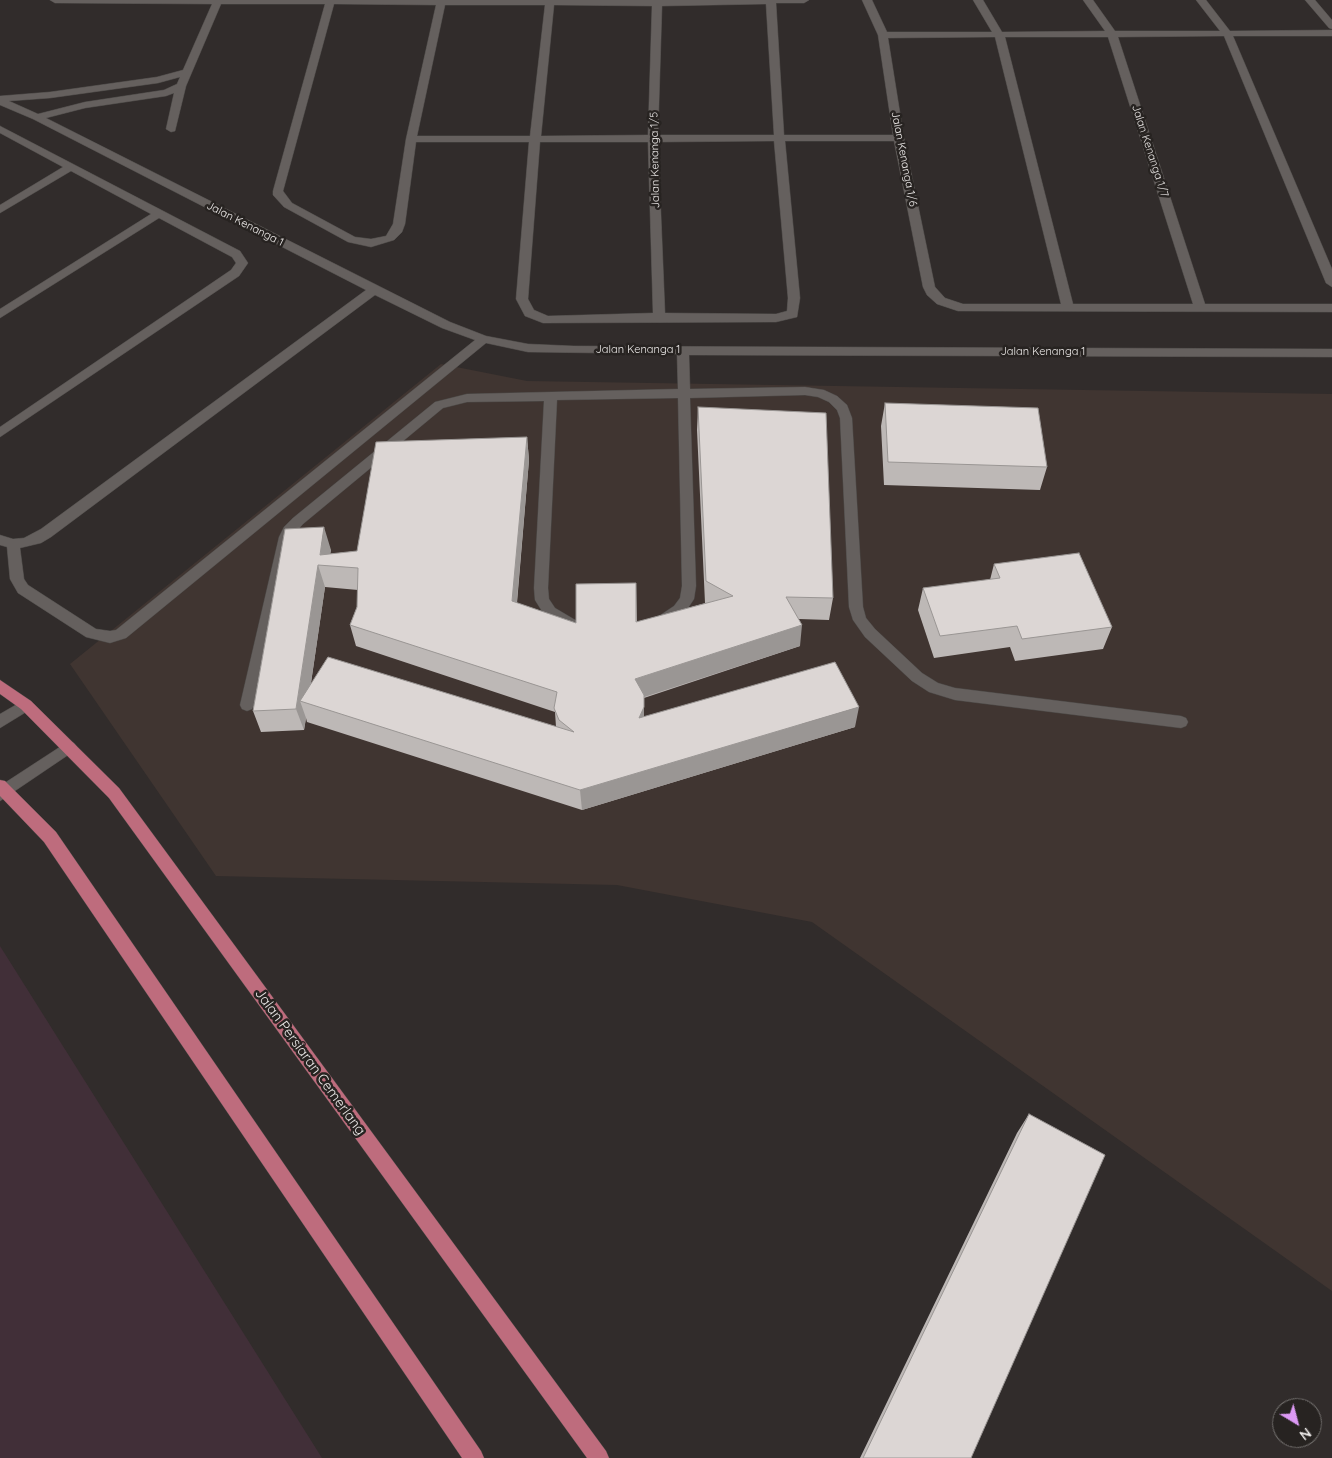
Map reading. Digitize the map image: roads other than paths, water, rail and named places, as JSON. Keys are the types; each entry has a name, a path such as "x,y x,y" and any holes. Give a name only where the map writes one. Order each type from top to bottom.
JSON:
{"main road":[{"name":"Jalan Persiaran Cemerlang","path":"0,686 26,705 114,793 600,1458"},
{"path":"1,790 50,837 474,1458"}],"street":[{"path":"55,0 440,3 550,1 657,3 804,0"},
{"name":"Jalan Kenanga 1/6","path":"867,0 883,35 899,138 929,287 935,297 955,307 1068,308"},
{"path":"978,0 999,35 1068,308 1332,308"},
{"name":"Jalan Kenanga 1/7","path":"1088,0 1112,34 1200,308"},
{"path":"1201,0 1228,33 1332,283"},
{"path":"1310,0 1332,26"},
{"path":"171,129 181,86 218,1"},
{"path":"550,1 535,138 522,299 529,313 547,320 659,317 776,318 793,314 794,298 779,138 771,1"},
{"path":"330,2 278,190 279,195 288,205 352,240 361,242 380,242 390,238 396,232 399,224 411,139 440,3"},
{"name":"Jalan Kenanga 1/5","path":"657,3 654,138 659,317"},
{"path":"883,35 1332,33"},
{"path":"0,100 158,80 187,72"},
{"path":"37,117 86,105 166,93 181,86"},
{"name":"Jalan Kenanga 1","path":"0,100 446,325 484,339 528,348 574,350 1332,352"},
{"path":"0,129 236,254 242,263 240,268 0,433"},
{"path":"411,139 899,138"},
{"path":"0,210 70,166"},
{"path":"0,314 158,214"},
{"path":"374,290 36,539 7,542 19,585 91,633 110,637 120,634 484,339"},
{"path":"645,627 667,619 679,610 686,599 689,586 683,350"},
{"path":"247,705 286,537 292,526 439,405 457,398 806,391 820,393 833,399 843,408 846,418 858,614 864,627 925,683 954,694 1181,722"},
{"path":"552,396 541,588 542,600 550,612 561,620 578,627"},
{"path":"0,722 26,705"},
{"path":"1,790 69,747"}]}
